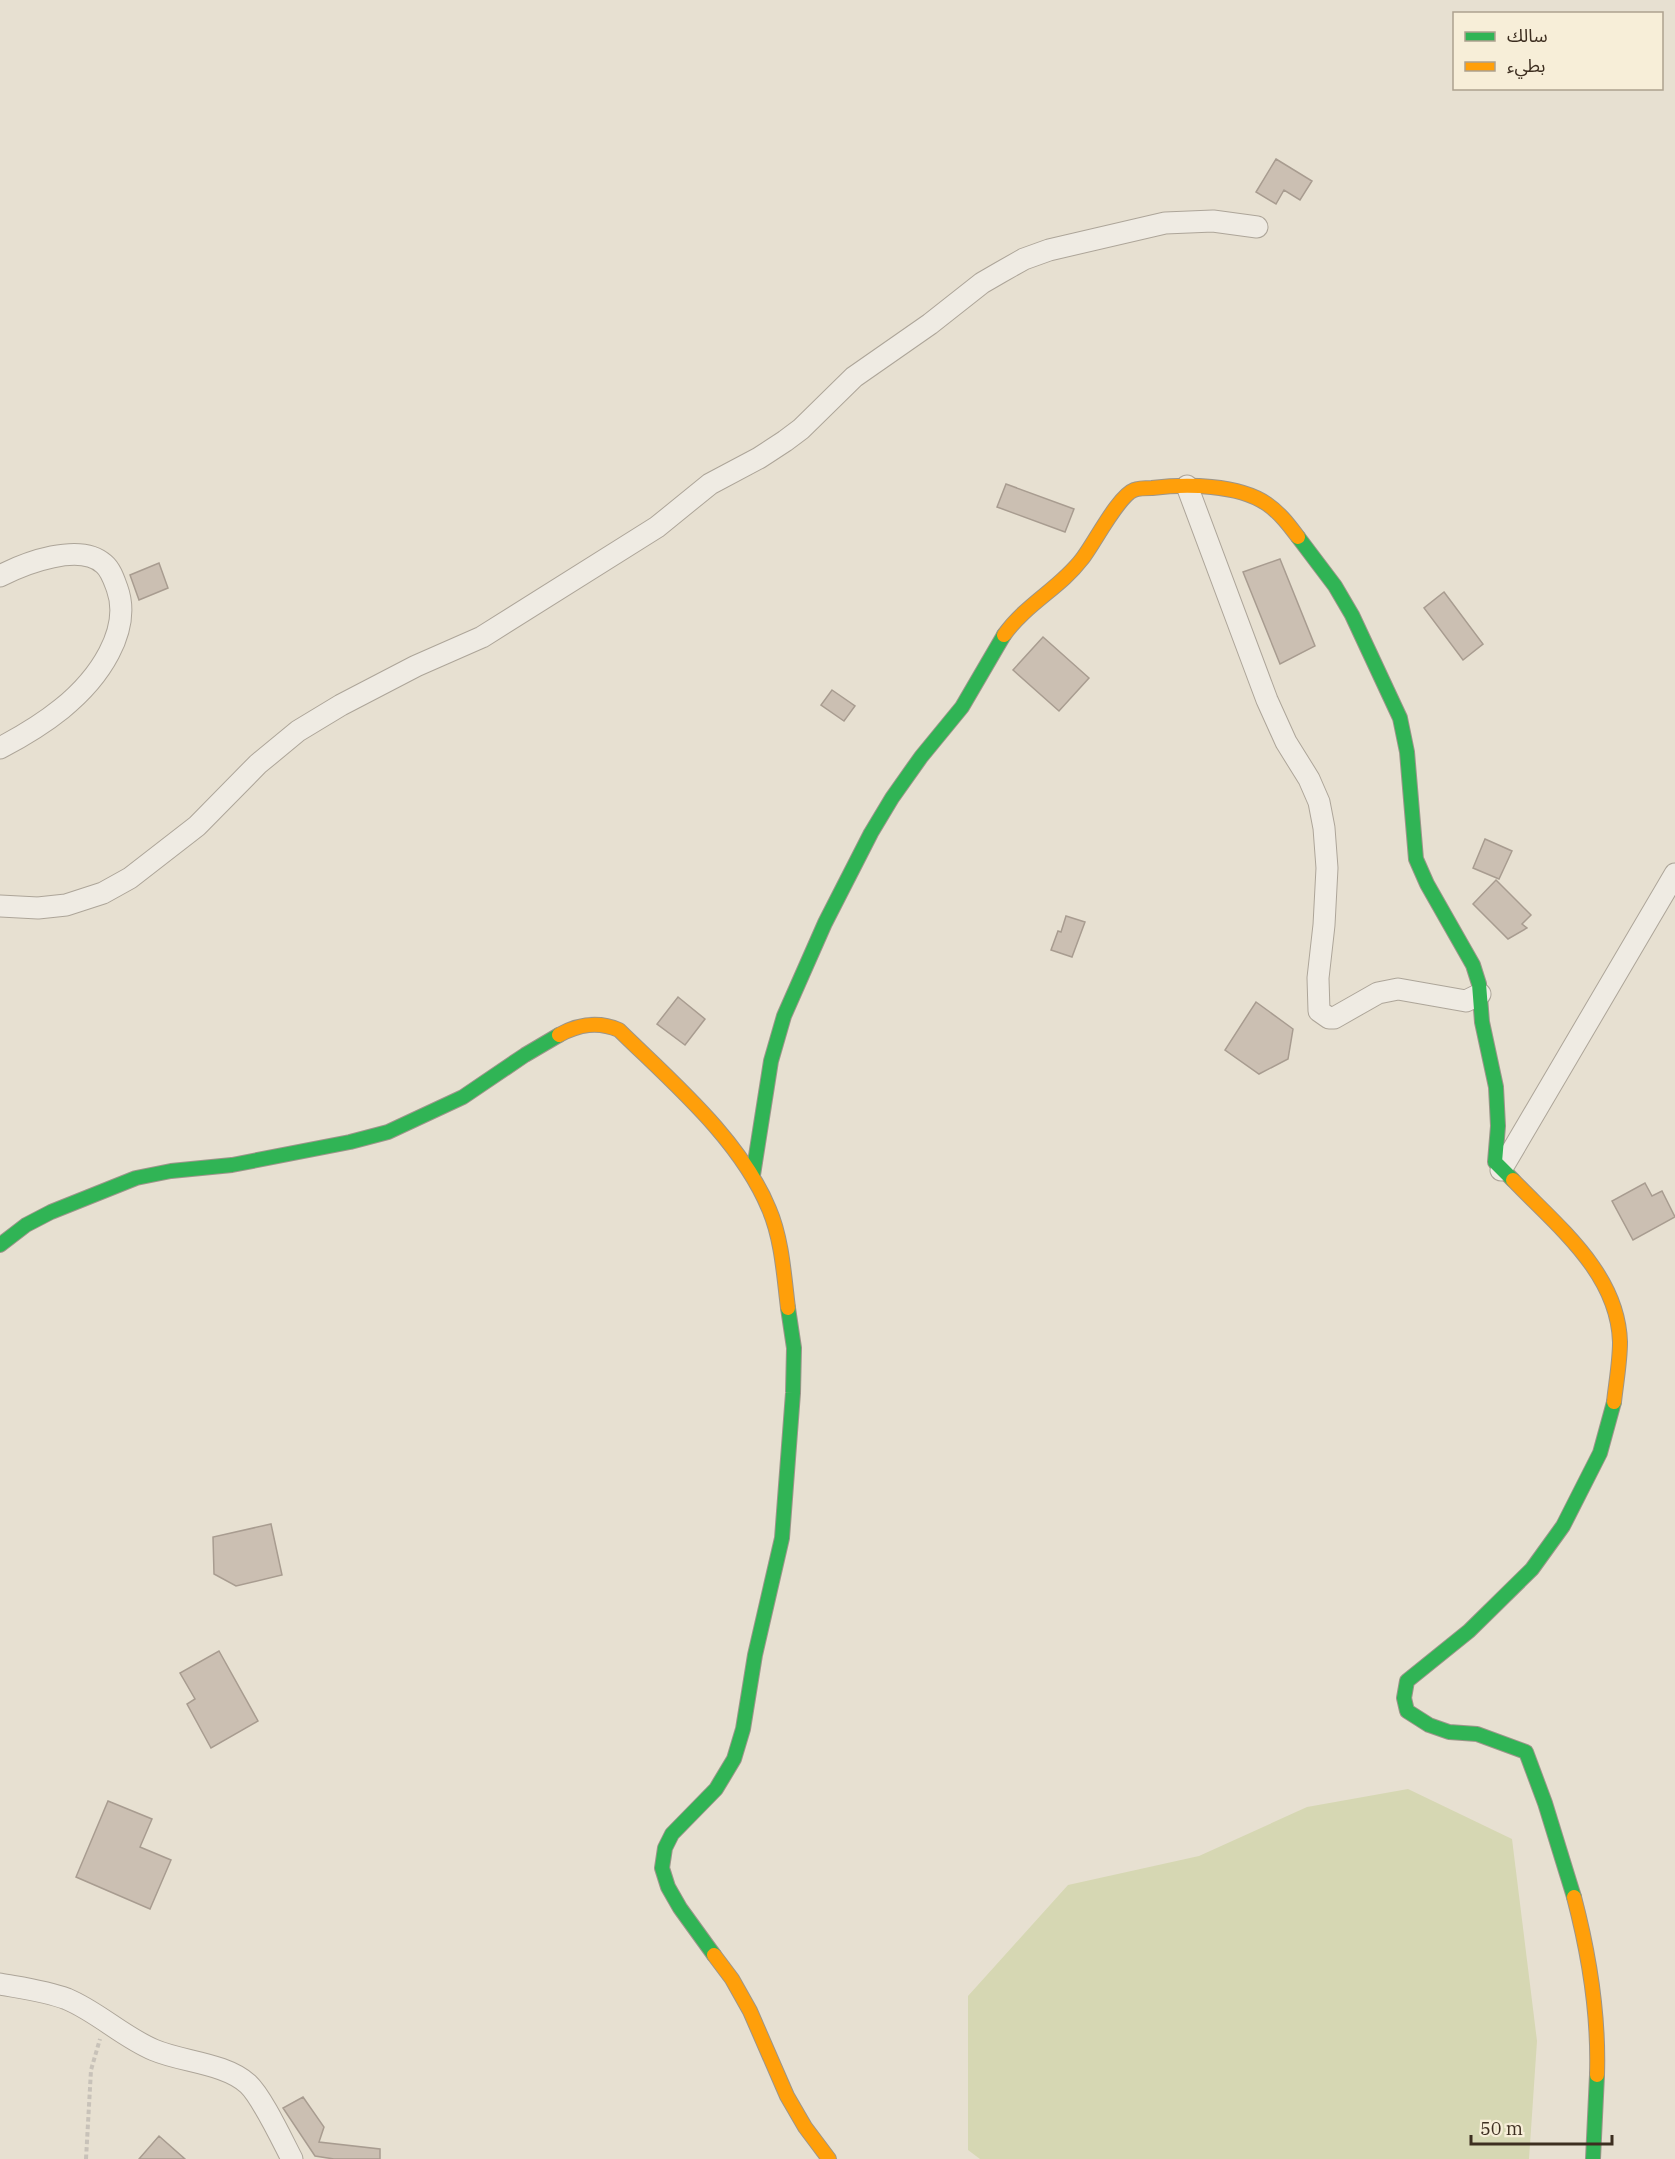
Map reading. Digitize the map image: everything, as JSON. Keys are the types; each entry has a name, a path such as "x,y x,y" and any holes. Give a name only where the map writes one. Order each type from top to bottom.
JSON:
{"street":[{"path":"0,906 38,908 66,905 103,893 129,878 197,826 258,764 298,731 341,705 416,666 482,637 657,527 710,483 759,458 785,441 801,429 854,377 930,324 982,283 1001,272 1049,250 1165,223 1213,221 1257,227"},
{"path":"1186,486 1263,690 1286,741 1309,779 1318,802 1324,828 1327,868 1318,978 1319,1011 1329,1018 1334,1018 1378,993 1398,989 1466,1001 1479,994"},
{"path":"753,1175 771,1061 784,1016 825,923 871,833 892,798 921,757 962,707 1014,621 1030,605 1068,575 1082,559 1122,499 1133,490 1203,486 1249,494 1267,504 1284,519 1335,586 1352,615 1400,718 1407,752 1416,859 1427,884 1473,965 1479,984 1482,1022 1496,1087 1498,1126 1494,1162 1585,1255 1605,1285 1617,1316 1620,1343 1613,1411 1600,1453 1563,1526 1532,1569 1469,1631 1407,1681 1404,1698 1407,1711 1429,1725 1449,1732 1477,1734 1526,1752 1537,1777 1567,1869 1589,1957 1597,2039 1598,2084 1593,2159"},
{"path":"0,576 45,559 66,554 85,555 104,563 112,575 123,611 109,653 90,681 67,705 41,724 0,748"},
{"path":"1501,1170 1675,874"},
{"path":"0,1245 26,1225 51,1212 136,1178 171,1171 232,1165 350,1143 388,1132 463,1097 525,1055 566,1031 592,1024 605,1024 619,1030 699,1108 753,1175 770,1211 781,1255 794,1348 793,1393 782,1538 755,1655 744,1729 734,1759 716,1789 672,1834 665,1848 662,1868 668,1887 680,1908 732,1979 750,2011 787,2096 805,2127 829,2159"},
{"path":"0,1984 67,2000 105,2020 131,2039 154,2050 232,2074 247,2084 258,2097 292,2159"}],"path":[{"path":"86,2159 91,2070 105,2020"}],"green space":[{"path":"1408,1789 1512,1839 1537,2041 1529,2159 980,2159 968,2150 968,1996 1068,1885 1199,1856 1307,1807"}],"building":[{"path":"1276,159 1312,181 1300,200 1284,190 1276,204 1256,192"},
{"path":"1006,484 1074,509 1065,532 997,507"},
{"path":"1280,559 1315,646 1280,664 1243,572"},
{"path":"159,563 168,588 139,600 130,575"},
{"path":"1444,592 1483,644 1463,660 1424,608"},
{"path":"1043,637 1089,678 1059,711 1013,670"},
{"path":"832,690 855,706 844,721 821,705"},
{"path":"1485,839 1512,851 1499,879 1473,868"},
{"path":"1496,880 1531,915 1522,924 1527,928 1508,939 1473,904"},
{"path":"1066,916 1085,922 1072,957 1051,950 1058,931 1061,932"},
{"path":"678,997 705,1019 685,1045 657,1024"},
{"path":"1256,1002 1293,1029 1288,1059 1259,1074 1225,1050"},
{"path":"1645,1183 1652,1196 1662,1191 1675,1217 1633,1240 1612,1201"},
{"path":"271,1524 282,1575 236,1586 214,1574 213,1537"},
{"path":"219,1651 258,1721 211,1748 187,1704 195,1699 180,1673"},
{"path":"108,1801 152,1819 140,1847 171,1860 150,1909 76,1877"},
{"path":"303,2097 324,2127 319,2142 380,2149 380,2159 334,2159 315,2156 283,2108"},
{"path":"159,2136 185,2159 139,2159"}],"traffic: fast":[{"path":"1298,537 1335,586 1352,615 1400,718 1407,752 1416,859 1427,884 1473,965 1479,984 1482,1022 1496,1087 1498,1126 1495,1162 1513,1180"},
{"path":"753,1175 771,1061 784,1016 825,923 871,833 892,798 921,757 962,707 1004,635"},
{"path":"0,1245 26,1225 51,1212 136,1178 171,1171 232,1165 350,1142 388,1132 463,1097 559,1035"},
{"path":"714,1955 680,1908 668,1887 662,1868 665,1848 672,1834 716,1789 734,1759 743,1729 755,1655 782,1538 793,1393 794,1348 788,1308"},
{"path":"1574,1897 1545,1803 1526,1752 1477,1734 1449,1732 1429,1725 1407,1711 1404,1698 1407,1681 1469,1631 1532,1569 1563,1526 1600,1453 1614,1402"},
{"path":"1593,2159 1597,2075"}],"traffic: slow":[{"path":"1004,635 1023,614 1064,579 1087,552 1121,501 1136,489 1196,486 1242,493 1267,504 1284,519 1298,537"},
{"path":"559,1035 574,1028 589,1025 604,1025 619,1030 682,1091 723,1135 756,1183 769,1209 782,1258 788,1308"},
{"path":"1513,1180 1566,1233 1597,1273 1609,1294 1617,1317 1620,1342 1614,1402"},
{"path":"1574,1897 1592,1985 1597,2075"},
{"path":"714,1955 732,1979 750,2011 787,2096 805,2127 829,2159"}]}
